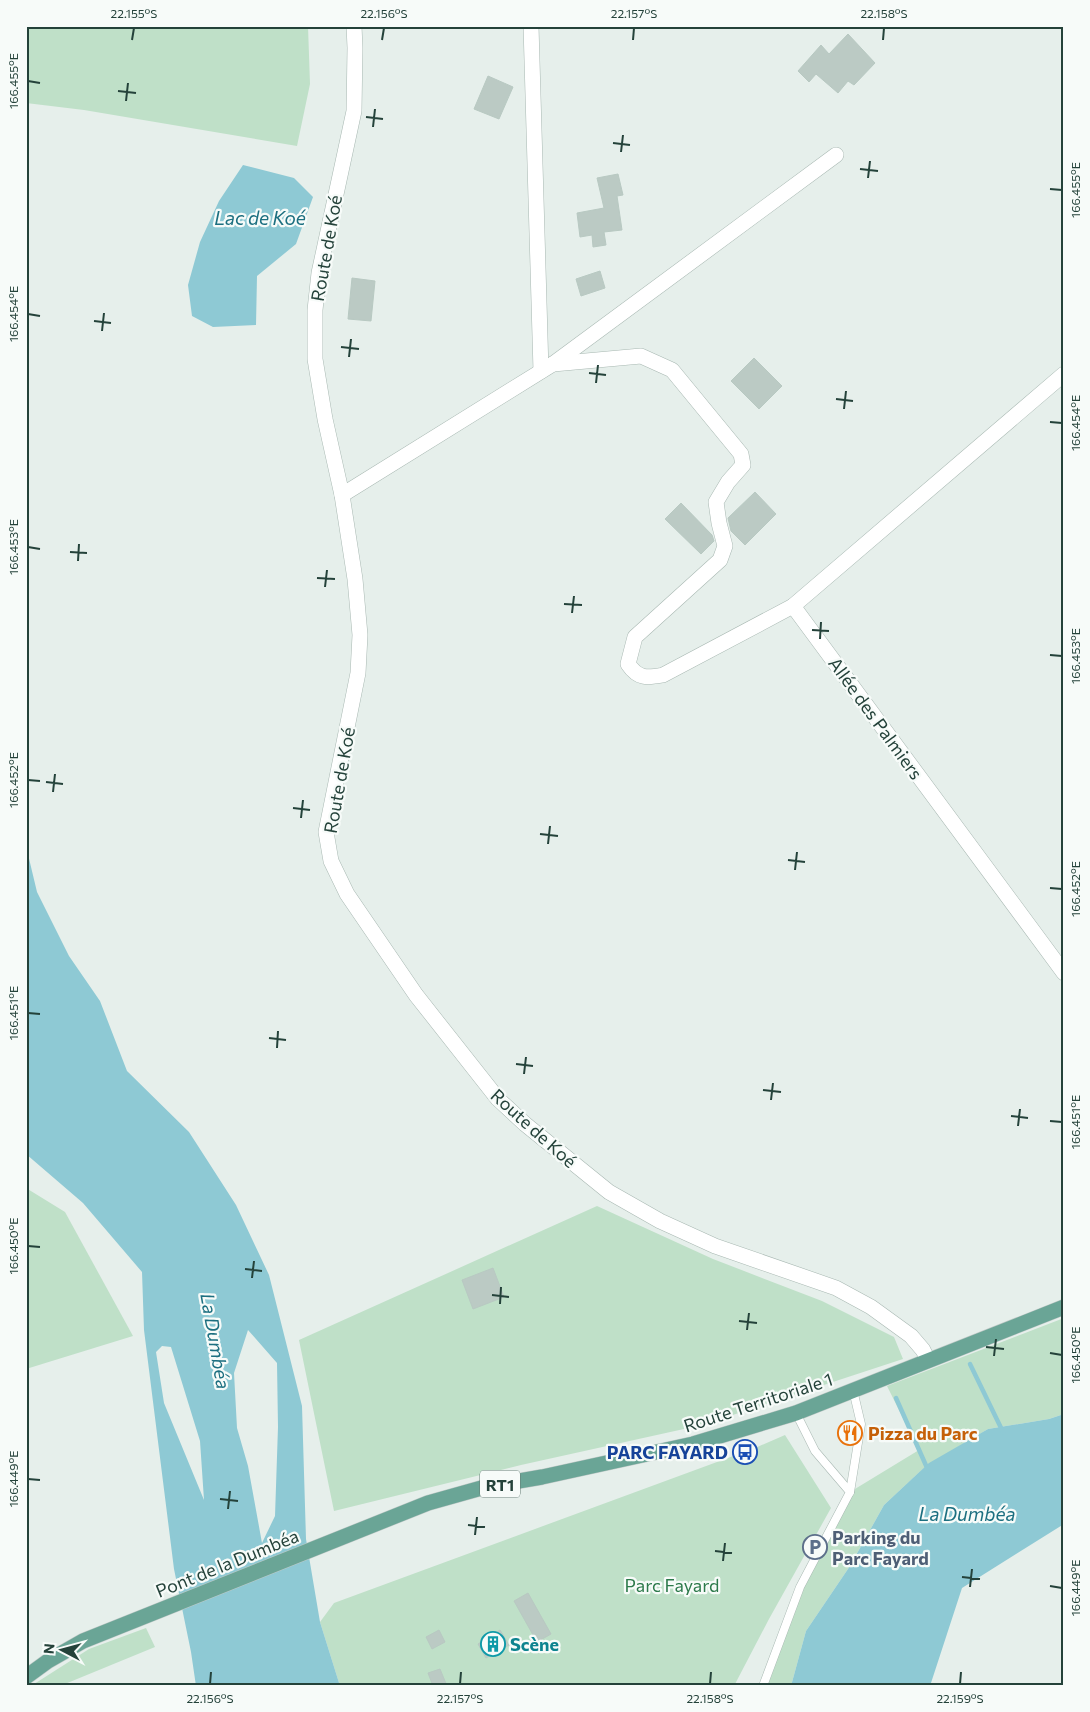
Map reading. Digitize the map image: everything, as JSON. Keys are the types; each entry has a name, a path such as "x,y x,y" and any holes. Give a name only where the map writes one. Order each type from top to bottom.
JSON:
{"main road":[{"name":"Route Territoriale 1","path":"314,1548 428,1504 485,1487 542,1477 694,1444 796,1413 1064,1307"},
{"name":"Pont de la Dumbéa","path":"26,1677 48,1661 83,1641 314,1548"}],"street":[{"name":"Route de Koé","path":"354,26 354,111 319,273 315,310 315,359 325,419 342,495 355,580 360,636 358,673 326,832 331,861 346,894 416,995 498,1099 524,1124 567,1160 609,1192 660,1221 715,1246 836,1288 871,1307 911,1336 923,1350 928,1360"},
{"path":"530,26 547,367"},
{"path":"342,495 547,367 836,155"},
{"path":"547,367 640,356 672,370 741,454 743,465 728,482 716,502 725,546 720,560 635,637 628,664 635,673 648,678 663,676 793,606 1064,374"},
{"name":"Allée des Palmiers","path":"793,606 1064,972"}],"lane":[{"path":"763,1686 800,1587 850,1492 861,1424 853,1390"},
{"path":"796,1413 815,1451 850,1492"}],"green space":[{"path":"26,26 308,26 310,84 297,146 84,110 26,103"},
{"path":"26,1188 65,1212 133,1336 26,1369"},
{"path":"597,1206 713,1259 822,1301 894,1337 903,1359 702,1425 521,1465 334,1511 299,1340"},
{"path":"1064,1318 1064,1414 1049,1419 988,1429 926,1466 884,1505 850,1566 806,1631 791,1686 763,1686 800,1587 850,1492 919,1450 887,1386"},
{"name":"Parc Fayard","path":"785,1435 831,1508 734,1686 340,1686 320,1622 334,1603 755,1448"},
{"path":"146,1628 155,1647 60,1686 31,1686 89,1649"}],"water":[{"name":"Lac de Koé","path":"243,165 294,178 313,197 296,244 257,276 256,325 213,327 192,316 188,285 200,242 219,201"},
{"path":"26,846 37,892 69,956 100,1001 127,1071 189,1132 236,1205 269,1275 302,1406 306,1539 320,1622 340,1686 196,1686 174,1569 144,1330 142,1272 83,1203 26,1154","holes":["248,1330 277,1363 278,1427 275,1516 262,1543 248,1466 237,1428 234,1373","162,1346 171,1347 200,1441 204,1500 164,1403 156,1352"]},
{"name":"La Dumbéa","path":"1064,1414 1064,1524 962,1588 930,1686 791,1686 806,1631 850,1566 884,1505 929,1463 988,1429 1049,1419"}],"building":[{"path":"848,34 875,63 854,85 848,81 838,93 816,74 809,82 798,71 821,45 829,54"},
{"path":"488,76 513,87 499,119 474,109"},
{"path":"618,174 623,195 617,196 622,230 604,232 606,245 593,247 592,235 580,237 577,213 604,208 597,178"},
{"path":"600,271 605,288 581,296 576,279"},
{"path":"352,278 375,281 371,321 348,319"},
{"path":"754,358 782,386 759,409 731,381"},
{"path":"755,492 776,514 745,545 731,531 728,518"},
{"path":"681,503 712,535 714,541 701,554 665,519"},
{"path":"493,1268 504,1297 473,1309 462,1280"},
{"path":"528,1593 551,1634 537,1642 514,1601"},
{"path":"439,1630 445,1642 432,1649 426,1637"},
{"name":"Scène","path":"500,1630 509,1645 486,1658 478,1644"},
{"path":"440,1669 447,1686 433,1686 428,1673"}],"waterway":[{"path":"970,1364 1003,1432"},
{"path":"896,1398 928,1470"}],"place":[{"name":"Pizza du Parc","path":"850,1433"},
{"name":"PARC FAYARD","path":"745,1452"},
{"name":"Parking du Parc Fayard","path":"815,1547"},
{"name":"Scène","path":"493,1644"}]}
